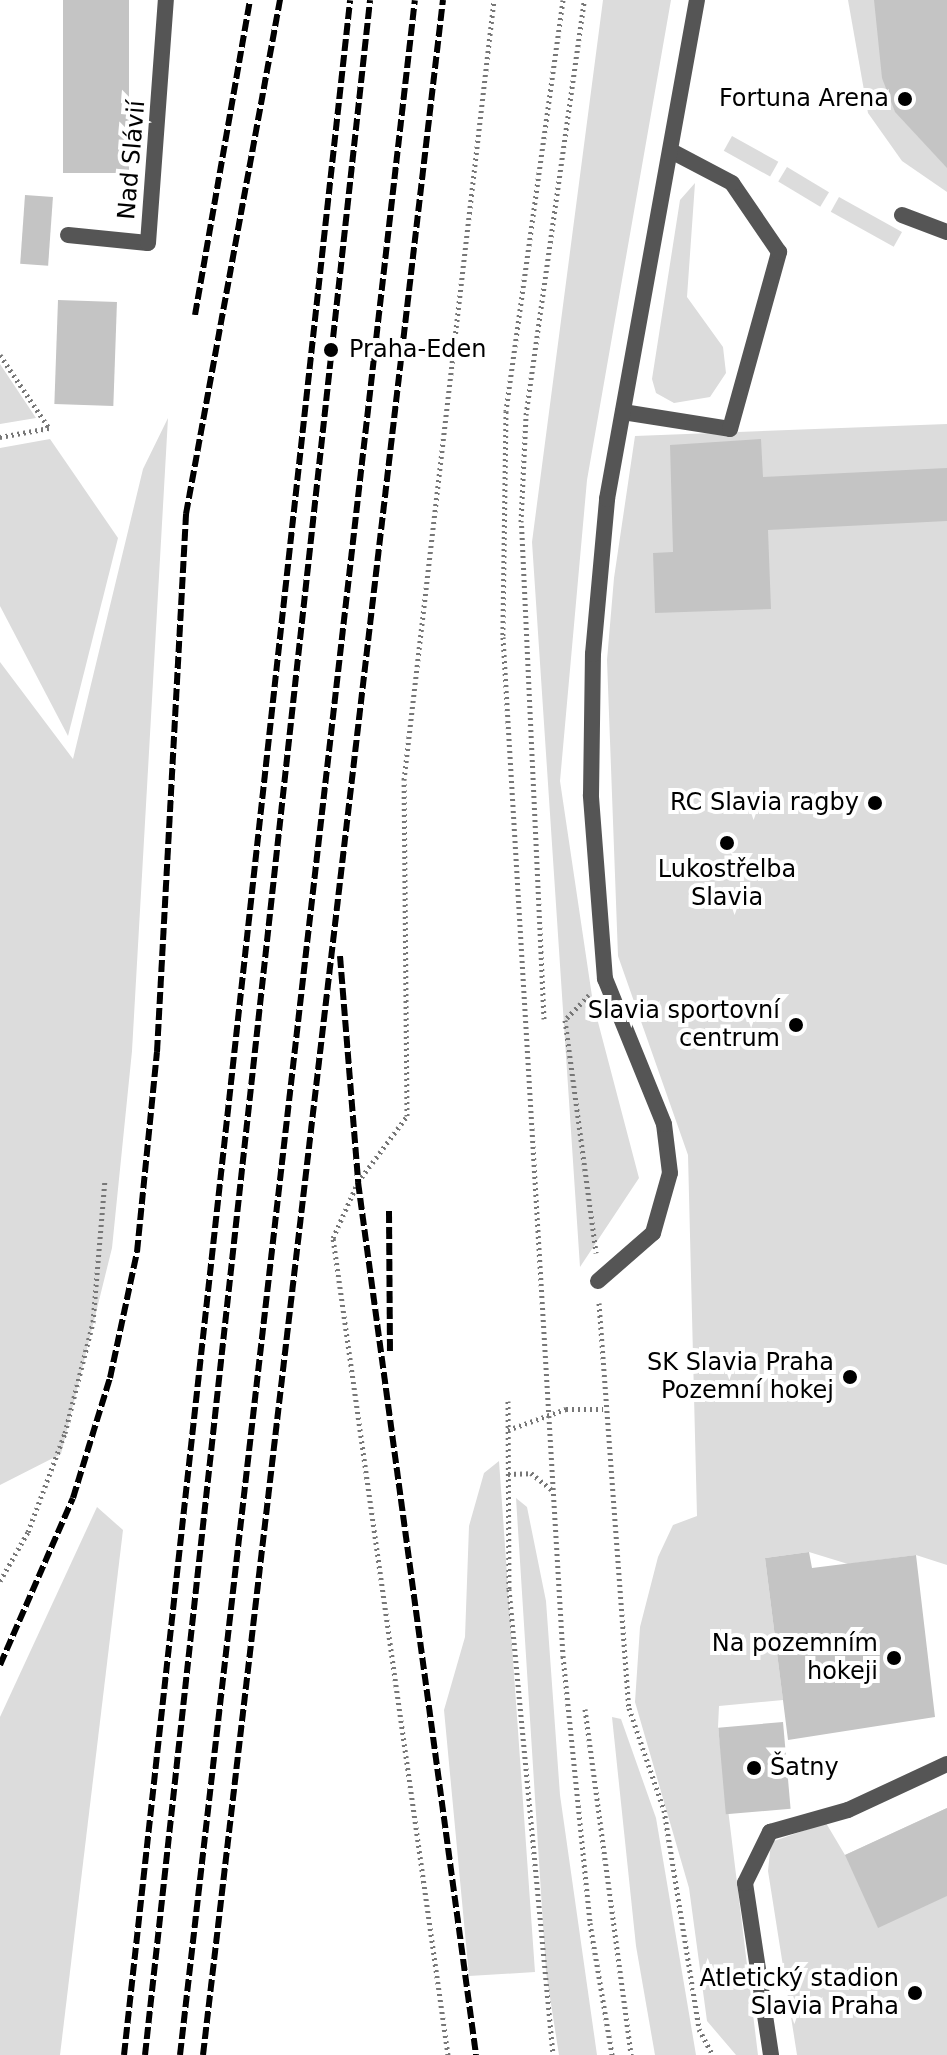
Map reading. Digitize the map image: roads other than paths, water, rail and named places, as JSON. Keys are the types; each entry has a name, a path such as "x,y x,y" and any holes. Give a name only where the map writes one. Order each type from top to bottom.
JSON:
{"street":[{"name":"Nad Slávií","path":"68,235 148,243 166,0"},
{"path":"598,1281 653,1233 670,1173 664,1124 605,979 597,900 593,654 607,499 697,0"},
{"path":"623,412 730,429 779,252 732,183 671,151"},
{"path":"902,215 947,232"},
{"path":"771,2055 745,1883 770,1832 823,1817 947,1764"}],"railway":[{"path":"195,315 250,0"},
{"path":"0,1665 73,1498 110,1378 137,1252 157,1052 186,514 280,0"},
{"path":"124,2055 350,0"},
{"path":"145,2055 370,0"},
{"path":"180,2055 415,0"},
{"path":"203,2055 443,0"},
{"path":"340,956 358,1182 476,2055"},
{"path":"389,1211 390,1351"}],"place":[{"name":"Fortuna Arena","path":"905,99"},
{"name":"Praha-Eden","path":"331,350"},
{"name":"RC Slavia ragby","path":"875,803"},
{"name":"Lukostřelba Slavia","path":"727,843"},
{"name":"Slavia sportovní centrum","path":"796,1025"},
{"name":"SK Slavia Praha Pozemní hokej","path":"850,1377"},
{"name":"Na pozemním hokeji","path":"894,1658"},
{"name":"Šatny","path":"754,1768"},
{"name":"Atletický stadion Slavia Praha","path":"915,1993"}]}
